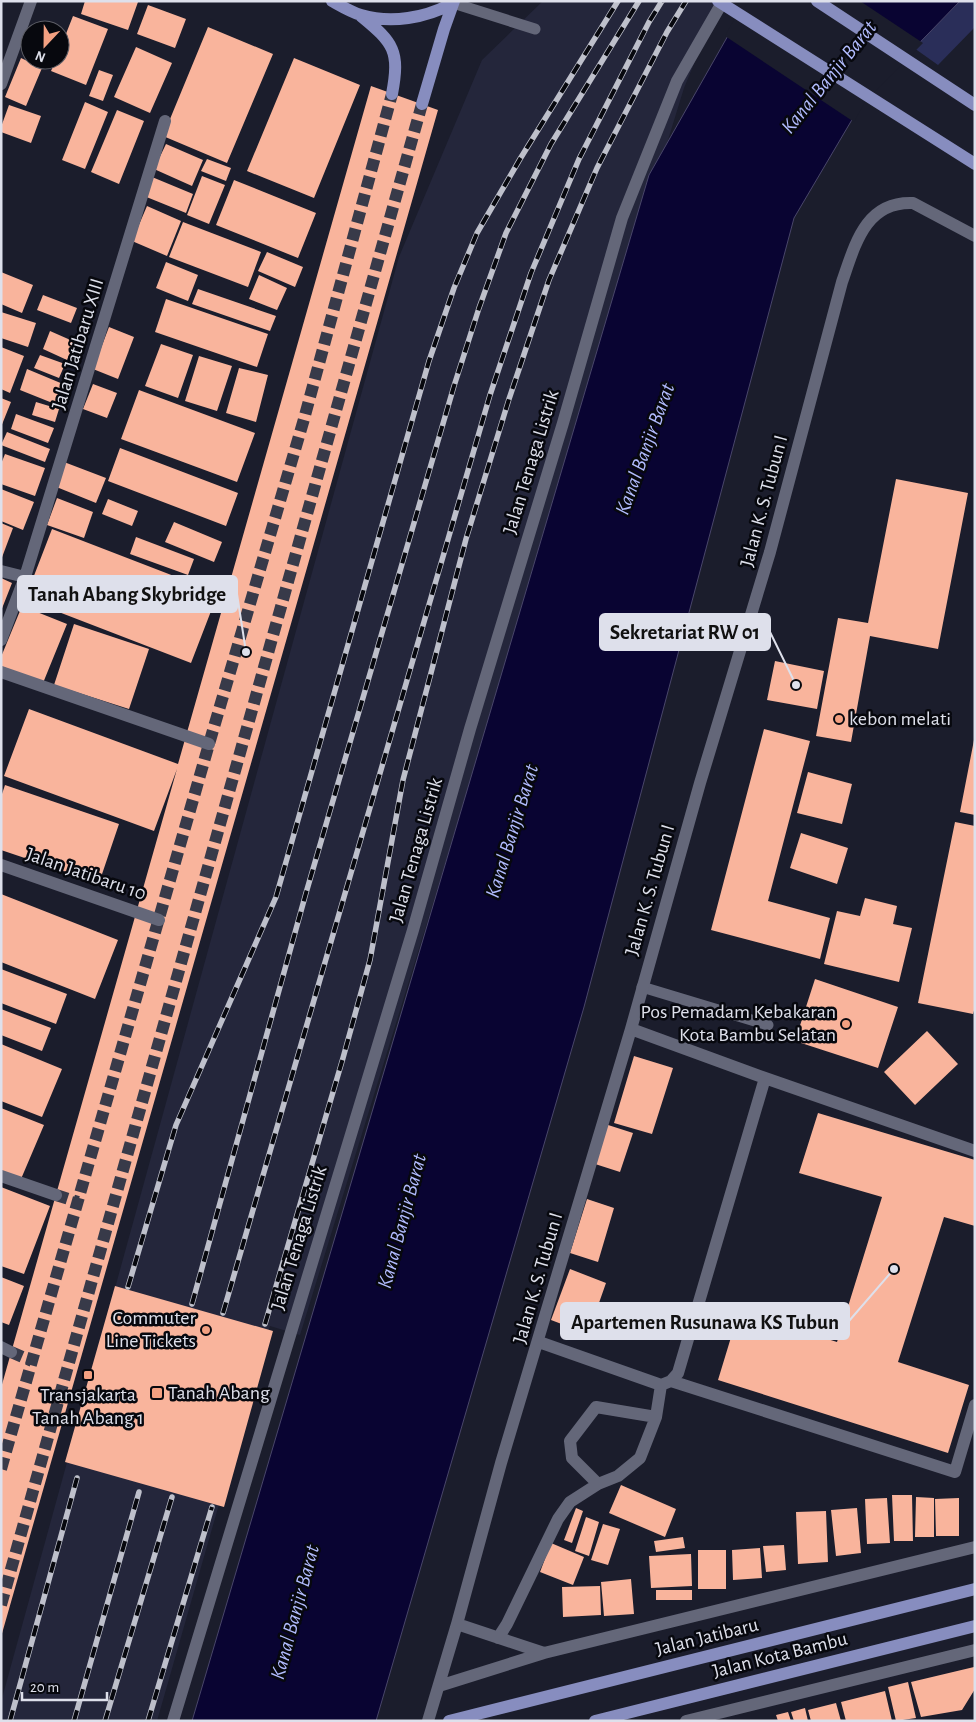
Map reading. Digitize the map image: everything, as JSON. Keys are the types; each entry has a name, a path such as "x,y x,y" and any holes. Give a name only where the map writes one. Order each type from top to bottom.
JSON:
{"main road":[{"path":"332,1 360,15 384,35 392,47 396,60 392,94"},
{"path":"718,1 975,164"},
{"path":"817,1 975,105"},
{"path":"360,15 393,18 416,17 434,12 453,2"},
{"path":"422,104 453,2"},
{"name":"Jalan Jatibaru","path":"449,1721 975,1589"},
{"name":"Jalan Kota Bambu","path":"595,1721 975,1626"}],"street":[{"path":"1,84 32,1"},
{"name":"Jalan Tenaga Listrik","path":"173,1721 413,930 622,218 677,81 723,1"},
{"name":"Jalan Jatibaru XIII","path":"1,640 25,577 165,120"},
{"name":"Jalan K. S. Tubun I","path":"428,1721 501,1463 631,1029 700,784 770,552 842,282 855,246 867,223 878,212 890,205 902,203 913,203 975,236"},
{"path":"1,571 25,577"},
{"path":"1,672 209,744"},
{"name":"Jalan Jatibaru 10","path":"1,865 159,920"},
{"path":"631,1029 764,1078 975,1151"},
{"path":"498,1638 507,1624 558,1519 570,1502 598,1484 618,1476 640,1458 656,1417 666,1382 678,1373 764,1078"},
{"path":"1,1176 56,1195"},
{"path":"538,1342 955,1472 975,1405"},
{"path":"598,1484 572,1458 570,1441 596,1407 656,1417"},
{"path":"439,1686 544,1653 975,1547"},
{"path":"457,1624 544,1653"},
{"path":"686,1721 975,1650"}],"lane":[{"path":"453,2 535,29"},
{"path":"642,987 768,1025"}],"shaded area":[{"path":"543,1 720,1 684,88 300,1335 270,1326 157,1721 1,1721 1,1702 399,257 482,60"},
{"path":"960,1 975,1 975,27 938,65 914,48"}],"water":[{"name":"Kanal Banjir Barat","path":"754,1 960,1 863,101 794,218 584,1007 376,1721 192,1721 649,175 738,18"}],"pier":[{"path":"750,1 860,1 923,43 865,102 854,122 725,36 736,16"}],"building":[{"path":"85,1 138,2 128,30 81,14"},
{"path":"148,5 186,19 175,48 137,34"},
{"path":"73,16 108,29 86,85 51,71 70,70 70,24"},
{"path":"208,27 273,54 227,163 163,136"},
{"path":"136,47 172,63 150,113 114,97"},
{"path":"294,58 360,85 314,198 247,171"},
{"path":"20,60 20,70 41,70 26,106 5,97"},
{"path":"99,70 113,75 103,101 89,96"},
{"path":"371,86 438,110 1,1637 1,1388 177,769 154,831 4,776 29,709 178,764"},
{"path":"85,102 108,112 85,169 62,160"},
{"path":"9,105 41,116 31,143 1,132"},
{"path":"117,110 144,121 119,184 91,172"},
{"path":"166,144 203,160 192,186 154,169"},
{"path":"207,159 231,168 226,181 201,171"},
{"path":"202,176 225,185 209,224 187,215"},
{"path":"152,177 193,194 186,213 144,196"},
{"path":"234,180 316,213 298,258 216,225"},
{"path":"147,206 181,221 167,256 132,241"},
{"path":"183,222 261,252 248,287 169,257"},
{"path":"267,252 303,267 295,287 258,271"},
{"path":"166,262 198,275 188,301 156,288"},
{"path":"1,272 33,285 22,313 1,304"},
{"path":"259,275 287,288 277,310 249,299"},
{"path":"198,289 276,316 270,331 192,304"},
{"path":"43,295 77,308 71,323 37,310"},
{"path":"166,299 268,334 257,367 155,332"},
{"path":"1,312 36,323 28,347 1,338"},
{"path":"109,327 134,337 118,379 93,369"},
{"path":"50,331 75,342 67,360 43,349"},
{"path":"161,344 193,355 178,398 145,386"},
{"path":"1,347 24,356 10,393 1,389"},
{"path":"40,355 65,364 59,378 34,368"},
{"path":"199,356 232,366 217,411 185,401"},
{"path":"239,368 268,375 256,422 226,413"},
{"path":"27,369 63,384 55,404 20,390"},
{"path":"93,384 117,393 107,418 83,409"},
{"path":"139,390 255,433 237,482 121,439"},
{"path":"1,398 11,402 1,427"},
{"path":"36,402 59,409 55,422 32,415"},
{"path":"16,414 54,428 48,443 11,429"},
{"path":"7,432 50,449 45,462 1,445"},
{"path":"120,448 238,493 226,526 108,481"},
{"path":"5,454 45,468 35,496 1,484 1,464"},
{"path":"64,462 106,478 96,503 54,486"},
{"path":"896,479 968,493 938,649 870,636 851,742 816,736 838,618 868,623"},
{"path":"1,489 34,502 23,530 1,521"},
{"path":"57,498 93,512 84,538 47,525"},
{"path":"108,499 138,511 132,526 102,514"},
{"path":"174,522 222,542 214,562 165,542"},
{"path":"1,523 13,528 1,560"},
{"path":"52,529 218,593 191,663 25,599"},
{"path":"136,537 194,559 188,575 130,554"},
{"path":"1,578 12,583 1,611"},
{"path":"22,606 67,624 43,683 1,666 1,657"},
{"path":"74,624 149,649 129,709 54,685"},
{"path":"775,661 824,671 817,709 767,700"},
{"path":"764,729 810,741 768,901 830,918 820,959 711,930"},
{"path":"975,740 975,815 960,812"},
{"path":"808,772 852,784 842,824 797,813"},
{"path":"5,785 119,824 99,883 1,850 1,797"},
{"path":"955,822 975,826 975,1007 973,1014 918,1003"},
{"path":"801,833 848,848 837,884 790,868"},
{"path":"1,894 118,940 95,999 1,962"},
{"path":"865,898 897,906 893,924 912,928 899,982 824,964 837,911 860,916"},
{"path":"1,969 67,994 56,1024 1,1003"},
{"name":"Pos Pemadam Kebakaran Kota Bambu Selatan","path":"815,979 898,1007 878,1068 795,1041"},
{"path":"1,1009 51,1028 42,1051 1,1035"},
{"path":"927,1031 958,1064 915,1105 884,1072"},
{"path":"1,1044 62,1069 42,1117 1,1101"},
{"path":"634,1056 673,1068 652,1134 614,1123"},
{"path":"1,1108 44,1125 21,1179 1,1170"},
{"path":"818,1113 975,1160 975,1226 944,1217 898,1362 969,1385 948,1453 718,1380 739,1311 837,1342 882,1197 799,1173"},
{"path":"605,1124 633,1133 620,1172 592,1163"},
{"path":"1,1187 50,1206 24,1274 1,1266"},
{"path":"587,1199 614,1208 598,1262 570,1253"},
{"path":"570,1269 606,1283 588,1334 551,1320"},
{"path":"1,1277 24,1286 9,1325 1,1322"},
{"name":"Tanah Abang","path":"115,1286 273,1331 224,1507 65,1462"},
{"path":"621,1485 676,1509 665,1537 609,1513"},
{"path":"892,1495 912,1495 913,1541 894,1541"},
{"path":"916,1497 934,1498 934,1537 915,1537"},
{"path":"887,1498 890,1543 867,1544 865,1499"},
{"path":"959,1498 959,1536 936,1536 935,1499"},
{"path":"576,1508 583,1511 572,1543 564,1540"},
{"path":"857,1508 861,1553 836,1556 831,1510"},
{"path":"826,1511 828,1562 798,1564 796,1512"},
{"path":"586,1517 599,1522 589,1556 575,1551"},
{"path":"603,1524 620,1529 608,1565 591,1560"},
{"path":"683,1537 685,1548 656,1552 654,1541"},
{"path":"551,1543 584,1557 573,1585 540,1572"},
{"path":"784,1545 786,1570 766,1572 763,1546"},
{"path":"760,1548 762,1578 733,1580 732,1550"},
{"path":"698,1550 726,1550 726,1589 698,1589"},
{"path":"691,1554 692,1586 651,1588 649,1556"},
{"path":"631,1579 634,1614 604,1616 601,1582"},
{"path":"600,1586 601,1615 563,1617 562,1587"},
{"path":"656,1590 692,1590 692,1600 656,1600"},
{"path":"974,1667 975,1689 962,1710 921,1717 911,1682"},
{"path":"908,1682 916,1718 896,1721 888,1687"},
{"path":"885,1691 892,1721 846,1721 841,1702"},
{"path":"836,1703 841,1721 811,1721 808,1710"},
{"path":"805,1708 808,1721 794,1721 791,1712"},
{"path":"788,1712 791,1721 778,1721 776,1715"}],"tunnel":[{"path":"1,1469 304,419 392,94"},
{"path":"1,1605 422,104"},
{"path":"56,1195 78,1202"},
{"path":"11,1352 32,1361"}],"railway":[{"path":"128,1287 176,1125 276,897 429,361 454,288 477,233 520,159 618,1"},
{"path":"192,1304 306,893 454,386 479,308 506,233 551,144 639,1"},
{"path":"223,1313 490,395 531,273 579,159 649,22 662,1"},
{"path":"265,1324 370,960 403,780 466,539 509,399 549,280 597,168 667,32 686,1"},
{"path":"10,1721 77,1478"},
{"path":"74,1721 139,1492"},
{"path":"105,1721 172,1497"},
{"path":"148,1721 212,1507"}],"place":[{"name":"Tanah Abang Skybridge","path":"246,652"},
{"name":"Sekretariat RW 01","path":"796,685"},
{"name":"kebon melati","path":"839,719"},
{"name":"Pos Pemadam Kebakaran Kota Bambu Selatan","path":"846,1024"},
{"name":"Apartemen Rusunawa KS Tubun","path":"894,1269"},
{"name":"Commuter Line Tickets","path":"206,1330"},
{"name":"Transjakarta Tanah Abang 1","path":"88,1375"},
{"name":"Tanah Abang","path":"157,1393"}]}
